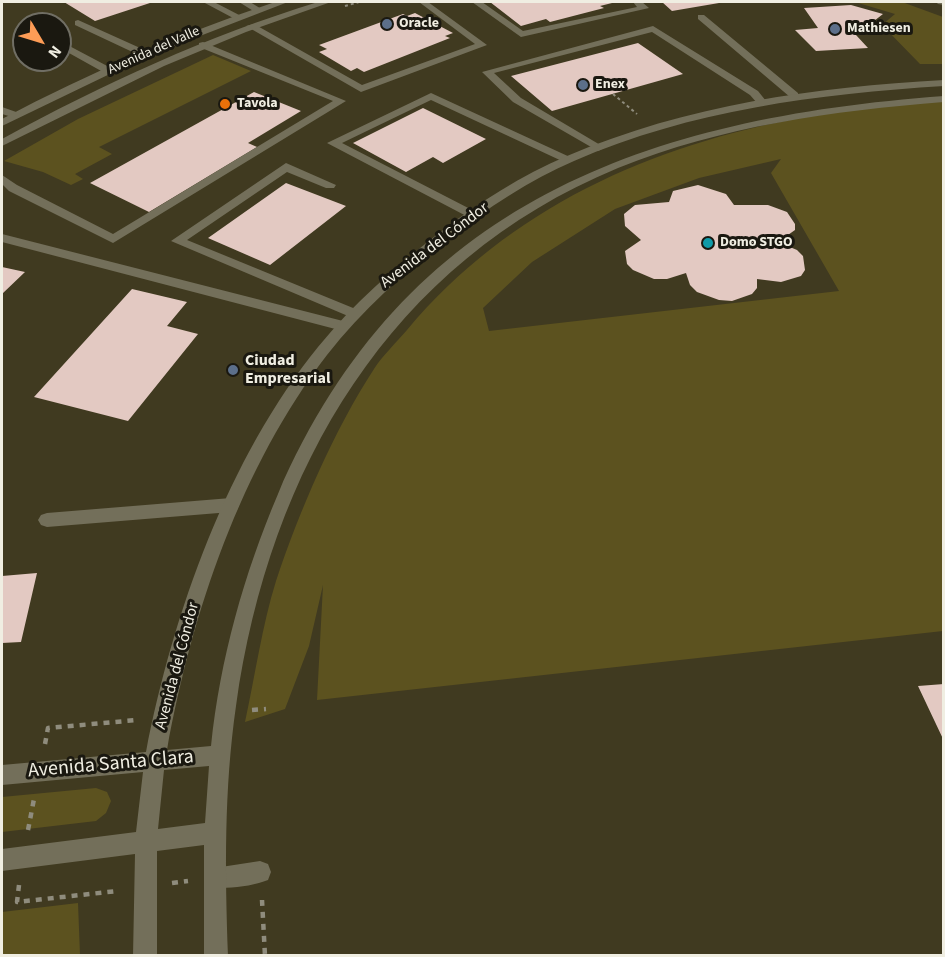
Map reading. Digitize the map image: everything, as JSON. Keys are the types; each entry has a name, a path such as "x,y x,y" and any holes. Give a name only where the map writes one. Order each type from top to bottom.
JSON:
{"street":[{"path":"208,2 238,17"},
{"path":"244,2 258,10"},
{"path":"2,123 107,70 238,17 283,2"},
{"name":"Avenida del Valle","path":"2,143 90,97 203,45 251,26 326,2"},
{"path":"251,26 361,89 482,45 423,2"},
{"path":"477,2 521,34 644,9 637,2"},
{"path":"701,17 794,95"},
{"path":"78,23 145,54"},
{"path":"598,148 517,100 487,72 653,28 764,100 759,105 761,110 782,115"},
{"path":"2,178 14,188 113,239 341,101 203,45"},
{"path":"72,51 107,70"},
{"name":"Avenida del Cóndor","path":"145,956 146,841 154,761 176,665 214,546 231,505 274,421 306,373 353,313 412,259 472,215 526,181 598,148 646,130 764,100 794,95 944,83"},
{"path":"472,215 333,143 431,96 568,160"},
{"name":"Avenida del Cóndor","path":"216,956 220,755 232,675 253,592 275,522 297,471 351,375 394,320 439,273 475,245 521,214 588,177 656,150 727,128 782,115 860,104 944,99"},
{"path":"2,110 15,115"},
{"path":"713,112 731,117 733,120 727,128"},
{"path":"330,185 286,167 177,241 353,313"},
{"path":"452,230 450,236 455,243 475,245"},
{"path":"2,238 343,326"},
{"path":"412,259 435,264 439,273"},
{"path":"48,520 231,505"},
{"name":"Avenida Santa Clara","path":"2,775 220,755"},
{"path":"2,860 217,832"},
{"path":"216,877 260,872"}],"path":[{"path":"613,94 642,118"},
{"path":"260,872 265,956"}],"shaded area":[{"path":"2,2 943,2 943,955 2,955"},
{"path":"855,2 902,2 943,17 943,64 920,64 882,25 895,14"},
{"path":"213,55 251,71 99,147 112,154 75,174 83,179 71,185 43,172 4,161 78,119"},
{"path":"943,102 943,631 317,700 323,585 309,646 285,709 245,722 276,581 295,527 331,445 359,393 385,354 447,287 491,249 537,216 586,188 638,165 692,145 748,129 839,111","holes":["781,159 771,173 839,291 489,331 483,308 532,262 615,209 699,178"]},
{"path":"96,788 107,792 111,801 106,813 96,821 2,832 2,797"},
{"path":"78,903 80,955 2,955 2,912"}],"building":[{"path":"64,2 153,2 95,21"},
{"path":"490,2 616,2 600,6 604,8 550,22 546,19 521,26"},
{"path":"662,2 719,2 719,3 672,11"},
{"name":"Mathiesen","path":"851,5 883,14 856,35 868,48 816,51 795,30 818,28 804,8"},
{"path":"415,13 453,33 445,36 450,38 364,72 357,68 351,71 319,52 327,49 319,45 403,14 407,16"},
{"name":"Enex","path":"638,43 683,74 552,111 511,76"},
{"path":"254,92 301,111 248,143 257,147 149,212 90,183"},
{"path":"423,108 486,139 443,163 433,157 406,172 353,143"},
{"path":"286,183 346,206 270,265 208,238"},
{"name":"Domo STGO","path":"698,185 726,194 734,205 768,205 787,212 795,224 795,230 778,242 797,250 803,256 805,270 801,276 781,282 757,279 757,288 752,294 732,301 719,300 697,292 690,285 686,273 667,279 654,279 633,270 627,264 625,251 641,240 625,226 624,214 635,205 669,202 673,191"},
{"path":"2,267 25,272 2,294"},
{"path":"132,289 187,302 167,326 198,334 128,421 34,397"},
{"path":"37,573 21,642 2,643 2,576"},
{"path":"944,684 944,741 918,686"}],"place":[{"name":"Oracle","path":"387,24"},
{"name":"Mathiesen","path":"835,29"},
{"name":"Enex","path":"583,85"},
{"name":"Tavola","path":"225,104"},
{"name":"Domo STGO","path":"708,243"},
{"name":"Ciudad Empresarial","path":"233,370"}]}
